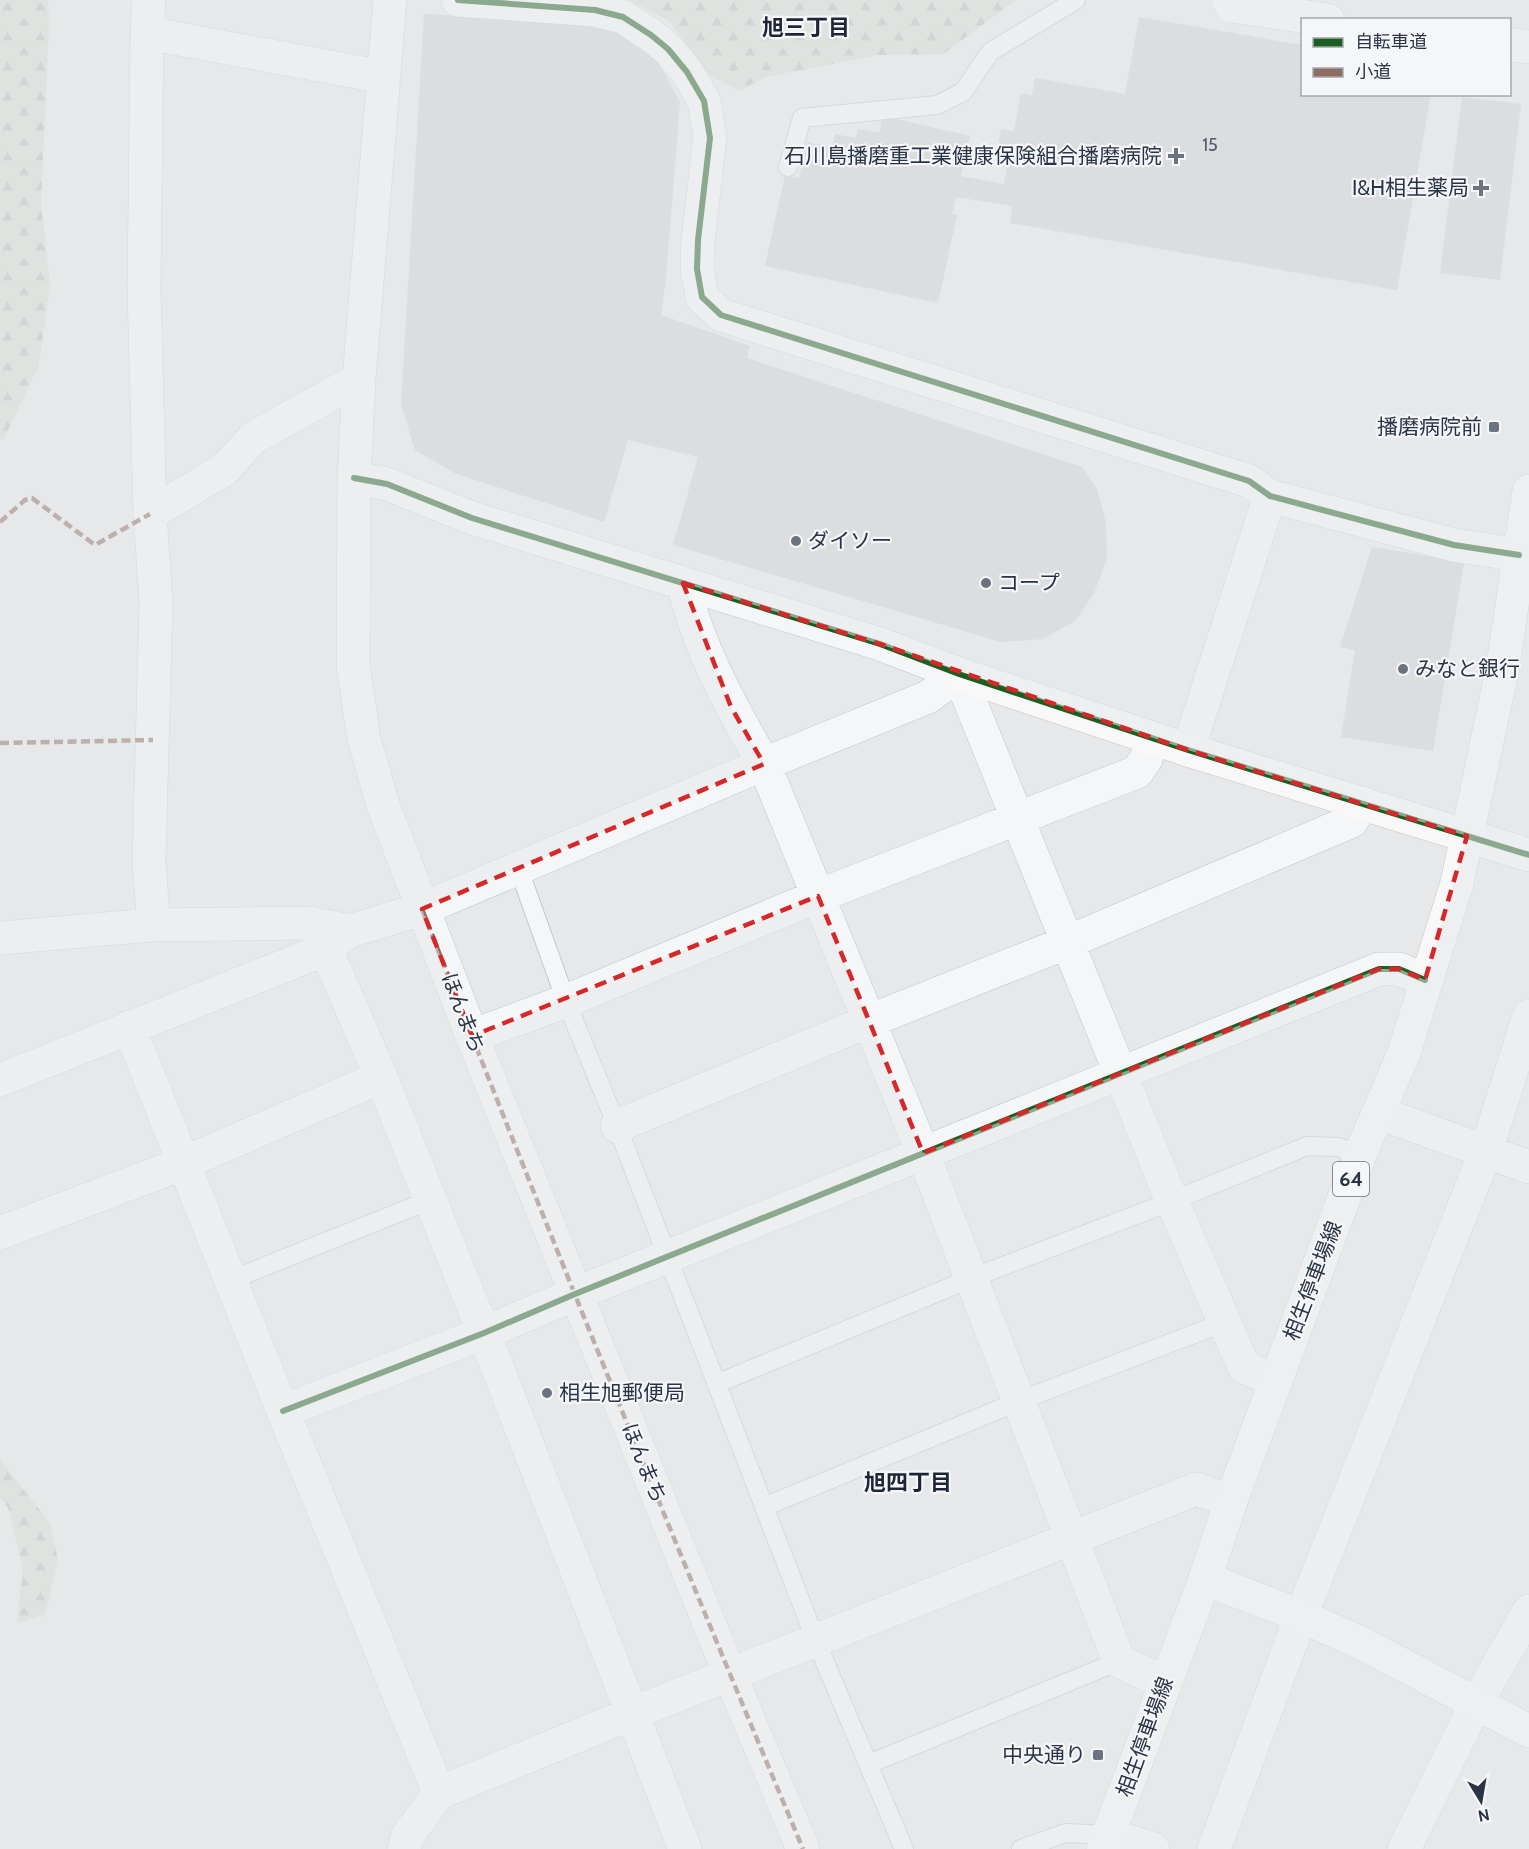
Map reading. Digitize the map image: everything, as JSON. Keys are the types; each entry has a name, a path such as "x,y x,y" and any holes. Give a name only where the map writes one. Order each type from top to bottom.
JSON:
{"main road":[{"name":"相生停車場線","path":"1106,1842 1360,1155 1404,1053 1456,883 1503,666 1520,613 1519,555 1529,491"},
{"path":"959,674 1188,750 1467,836"},
{"path":"1205,1579 1301,1616 1359,1642 1529,1731"}],"street":[{"path":"149,0 144,288 150,514 156,603 149,862 152,925"},
{"name":"ほんまち","path":"390,0 359,379 354,478 353,665 364,739 383,805 472,1036 730,1675 803,1849"},
{"path":"458,0 604,13 622,17 668,49 687,72 704,100 710,138 698,240 697,269 702,297 721,315 1249,481 1269,496 1454,545 1519,555"},
{"path":"1228,0 1231,6 1314,18"},
{"path":"147,33 384,77"},
{"path":"1511,45 1529,47"},
{"path":"150,514 225,469 253,438 359,379"},
{"path":"354,478 387,484 472,518 880,644 959,674 1172,1201 1244,1366 1276,1381"},
{"path":"1188,750 1269,496"},
{"path":"683,583 690,609 731,707 764,764 923,1153 1119,1661 1165,1683"},
{"path":"0,1080 338,940 422,909 764,764 928,698 959,674"},
{"path":"472,1036 566,1001 818,896 1137,772 1146,759 1152,738"},
{"path":"617,1126 869,1021 1068,942 1352,821 1362,803"},
{"path":"1467,836 1529,855"},
{"path":"0,938 152,925 309,923 338,940 381,1077 484,1333 685,1849"},
{"path":"283,1411 484,1333 575,1294 1379,969 1399,969 1425,980"},
{"path":"1214,1849 1301,1616 1486,1151 1529,1016"},
{"path":"129,1027 439,1793"},
{"path":"0,1233 184,1163 381,1077"},
{"path":"1379,1113 1529,1167"},
{"path":"404,1849 408,1835 439,1793 633,1713 1196,1489 1231,1501"},
{"path":"1404,1849 1476,1704 1529,1611"},
{"path":"1106,1842 1153,1849"}],"lane":[{"path":"788,167 802,118 937,105 963,92 990,52 1076,0"},
{"path":"518,867 566,1001 617,1126 816,1641 904,1849"},
{"path":"716,1384 972,1278 1172,1201 1306,1146 1338,1147 1360,1155"},
{"path":"231,1280 430,1200"},
{"path":"764,1507 1019,1401 1225,1322"},
{"path":"869,1764 1119,1661"},
{"path":"1021,1849 1066,1833 1106,1842"}],"highlighted area":[{"path":"683,583 880,644 1188,750 1467,836 1425,980 1399,969 1379,969 923,1153 818,896 472,1036 422,909 764,764 731,707"}],"green space":[{"path":"0,0 48,0 49,26 41,204 50,284 39,365 4,439 0,440"},
{"path":"629,0 1016,0 943,54 878,55 766,77 739,91 708,74 669,21"},
{"path":"0,1460 50,1523 58,1560 45,1615 17,1623 23,1567 8,1508 0,1497"}],"building":[{"path":"424,14 567,22 615,32 658,61 680,102 661,315 750,346 747,358 1082,467 1097,489 1106,523 1107,559 1094,593 1075,621 1043,639 1001,642 673,545 698,457 628,440 604,522 454,473 415,450 401,405"},
{"path":"1139,17 1301,45 1301,96 1431,96 1397,290 1010,223 1012,206 956,197 952,214 957,215 938,303 765,266 785,175 799,178 807,142 832,148 835,134 856,138 858,129 879,133 883,116 970,136 961,176 1004,184 1008,161 996,158 1001,129 1014,131 1021,93 1032,95 1035,78 1125,94"},
{"name":"I&H相生薬局","path":"1462,97 1521,104 1500,280 1440,273"},
{"path":"1372,547 1464,562 1433,751 1341,737 1355,650 1340,647"}],"marked path":[{"path":"0,522 25,500 32,498 95,545 150,514"},
{"path":"0,743 153,740"},
{"path":"422,909 610,1380 803,1849"}],"cycle path":[{"path":"458,0 595,10 623,17 668,49 687,72 704,101 710,138 698,240 697,269 702,297 721,315 1249,481 1270,496 1454,545 1519,555"},
{"path":"354,478 387,484 472,518 880,644 959,674 1188,750 1529,855"},
{"path":"283,1411 484,1333 575,1294 1379,969 1399,969 1425,980"}],"place":[{"name":"石川島播磨重工業健康保険組合播磨病院","path":"1176,156"},
{"name":"I&H相生薬局","path":"1481,188"},
{"name":"播磨病院前","path":"1494,427"},
{"name":"ダイソー","path":"796,541"},
{"name":"コープ","path":"986,583"},
{"name":"みなと銀行","path":"1403,669"},
{"name":"相生旭郵便局","path":"547,1393"},
{"name":"中央通り","path":"1098,1755"}],"district":[{"name":"旭三丁目","path":"806,27"},
{"name":"旭四丁目","path":"908,1482"}]}
